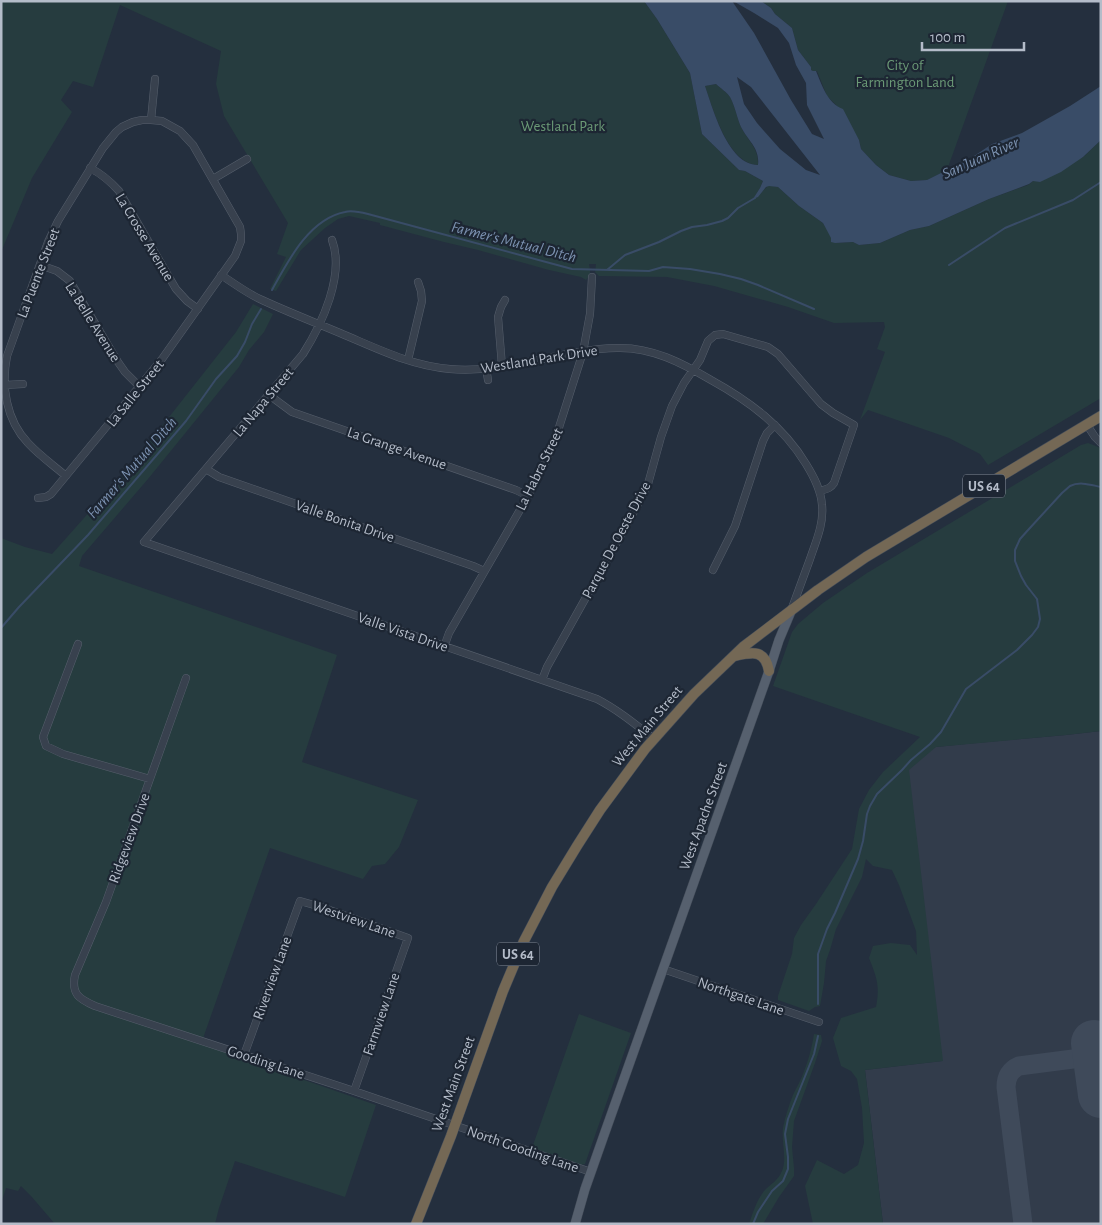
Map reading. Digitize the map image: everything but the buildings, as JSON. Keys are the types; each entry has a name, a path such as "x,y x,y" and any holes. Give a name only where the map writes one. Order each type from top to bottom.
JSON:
{"highway":[{"name":"West Main Street","path":"416,1224 455,1126 503,991 524,941 565,864 600,810 654,739 694,694 733,656 818,590 866,557 1101,416"},
{"path":"733,656 750,653 763,656 767,661 769,671"}],"main road":[{"name":"West Apache Street","path":"575,1224 591,1172 779,640 792,609"}],"street":[{"path":"151,120 154,79"},
{"name":"La Puente Street","path":"66,476 35,450 20,432 9,408 5,385 4,376 7,356 58,221 90,168 116,132 133,122 151,120"},
{"name":"La Salle Street","path":"38,498 51,494 162,360 235,256 239,247 240,227 193,146 180,131 171,125 151,120"},
{"path":"213,179 247,159"},
{"name":"La Crosse Avenue","path":"90,168 112,182 119,191 176,289 198,309"},
{"name":"La Napa Street","path":"144,542 304,354 314,337 326,309 335,272 336,259 332,240"},
{"name":"La Belle Avenue","path":"40,265 57,271 70,281 118,362 140,387"},
{"name":"Westland Park Drive","path":"221,275 262,300 408,360 433,367 466,370 486,368 618,348 634,348 658,354 694,370 744,400 775,425 786,436 802,458 820,491"},
{"name":"La Habra Street","path":"444,647 449,633 528,496 555,440 584,352 590,314 592,278"},
{"path":"408,360 422,301 418,282"},
{"path":"502,366 498,317 505,300"},
{"path":"694,370 708,341 715,335 723,334 768,347 778,354 821,404 833,414 854,425 834,483 831,487 820,491"},
{"path":"486,368 488,380"},
{"name":"Parque De Oeste Drive","path":"542,680 547,667 648,484 672,406 684,383 694,370"},
{"path":"5,385 23,384"},
{"name":"La Grange Avenue","path":"269,395 284,407 297,414 516,490 528,496"},
{"path":"713,570 735,526 763,441 767,432 775,425"},
{"path":"1087,425 1097,440 1101,442"},
{"name":"Valle Bonita Drive","path":"206,469 219,477 484,571"},
{"name":"West Apache Street","path":"792,609 821,525 823,507 820,491"},
{"name":"Valle Vista Drive","path":"144,542 597,699 624,714 654,739"},
{"path":"78,644 43,737 46,746 63,754 150,780"},
{"name":"Ridgeview Drive","path":"78,996 74,990 73,983 75,975 106,902 186,678"},
{"name":"Westview Lane","path":"300,901 408,938"},
{"name":"Riverview Lane","path":"244,1055 300,901"},
{"name":"Farmview Lane","path":"354,1091 408,938"},
{"name":"Northgate Lane","path":"663,970 820,1022"},
{"name":"Gooding Lane","path":"78,996 95,1006 455,1126"},
{"name":"North Gooding Lane","path":"455,1126 591,1172"}],"shaded area":[{"path":"1101,731 1101,1224 883,1224 865,1070 942,1061 906,750"}],"green space":[{"name":"Westland Park","path":"1,1 644,1 690,73 702,134 739,170 745,171 763,181 754,199 769,185 778,187 799,206 823,223 835,243 853,242 859,245 880,243 910,230 929,226 989,199 1028,185 1083,157 1101,140 1101,398 988,465 980,454 949,438 868,410 860,420 885,352 877,349 885,327 884,322 834,323 788,307 714,286 667,277 599,276 595,272 596,264 589,264 590,274 586,280 581,277 349,216 338,219 325,228 301,250 276,291 270,289 286,257 277,254 288,223 224,116 216,84 221,51 120,5 93,87 73,81 61,100 72,112 32,178 1,252"},
{"name":"City of Farmington Land","path":"761,1 1008,1 947,170 927,180 911,181 889,175 876,165 861,149 859,140 838,107 827,96 817,71 811,70 811,67 798,50 792,28"},
{"path":"716,84 730,97 741,127 755,149 758,165 747,162 738,155 723,134 705,86"},
{"path":"253,304 273,314 264,332 249,350 239,367 148,479 82,556 79,566 337,655 302,762 418,800 399,847 385,864 372,866 363,879 270,848 201,1044 376,1105 345,1197 235,1161 215,1224 55,1224 21,1186 18,1191 6,1188 1,1203 1,538 52,554 132,464 236,332"},
{"path":"1088,443 1101,448 1101,731 936,747 909,770 943,1061 865,1070 883,1224 813,1224 805,1186 817,1160 844,1174 858,1165 864,1143 862,1108 857,1079 851,1071 841,1066 833,1038 841,1018 876,1007 877,982 869,958 873,946 891,943 910,945 917,955 916,931 892,870 873,866 866,859 862,877 836,929 826,961 820,1006 809,1011 778,1000 778,996 792,954 794,938 852,849 859,809 869,790 883,772 920,737 773,686 792,632 798,624 823,603 867,573 1081,445"},
{"path":"579,1014 631,1033 585,1164 580,1165 532,1148"},
{"path":"814,1034 821,1035 822,1041 794,1121 792,1147 794,1176 763,1224 749,1224 760,1197 778,1178 783,1168 783,1133 787,1111 807,1065"}],"water":[{"name":"San Juan River","path":"644,1 732,1 754,33 812,134 824,139 807,105 806,83 796,65 789,43 778,28 733,1 761,1 792,28 798,50 811,67 811,70 816,71 829,98 843,109 859,140 861,149 876,165 889,175 911,181 927,180 971,158 992,144 1022,133 1101,86 1101,140 1083,157 1061,172 1040,182 1033,181 989,199 929,226 910,230 880,243 859,245 853,242 831,242 831,238 823,223 799,206 778,187 766,187 758,197 753,199 763,181 745,171 739,170 702,134 690,73","holes":["737,77 751,87 820,175 806,170 780,149 757,123 744,104","716,84 730,97 741,127 755,149 758,165 747,163 738,156 723,134 705,86"]}],"waterway":[{"name":"Farmer's Mutual Ditch","path":"949,265 1005,228 1073,200 1101,182"},
{"path":"607,270 625,255 681,231 722,221 738,208 755,198"},
{"name":"Farmer's Mutual Ditch","path":"272,290 293,254 310,232 332,216 353,211 572,269 649,271 663,267 720,274 758,285 814,309"},
{"name":"Farmer's Mutual Ditch","path":"1,628 88,535 186,421 216,379 237,356 261,309"},
{"path":"818,1004 818,954 858,859 870,806 877,794 941,732 966,689 1017,650 1038,627 1040,619 1037,599 1026,585 1015,561 1015,550 1020,539 1070,486 1089,484 1101,487"},
{"path":"753,1224 758,1212 772,1191 783,1181 788,1169 785,1134 788,1119 814,1054 818,1036"}],"taxiway":[{"path":"1023,1224 1006,1087 1008,1077 1019,1066 1096,1056"}],"runway":[{"path":"1094,1043 1101,1095"}]}
